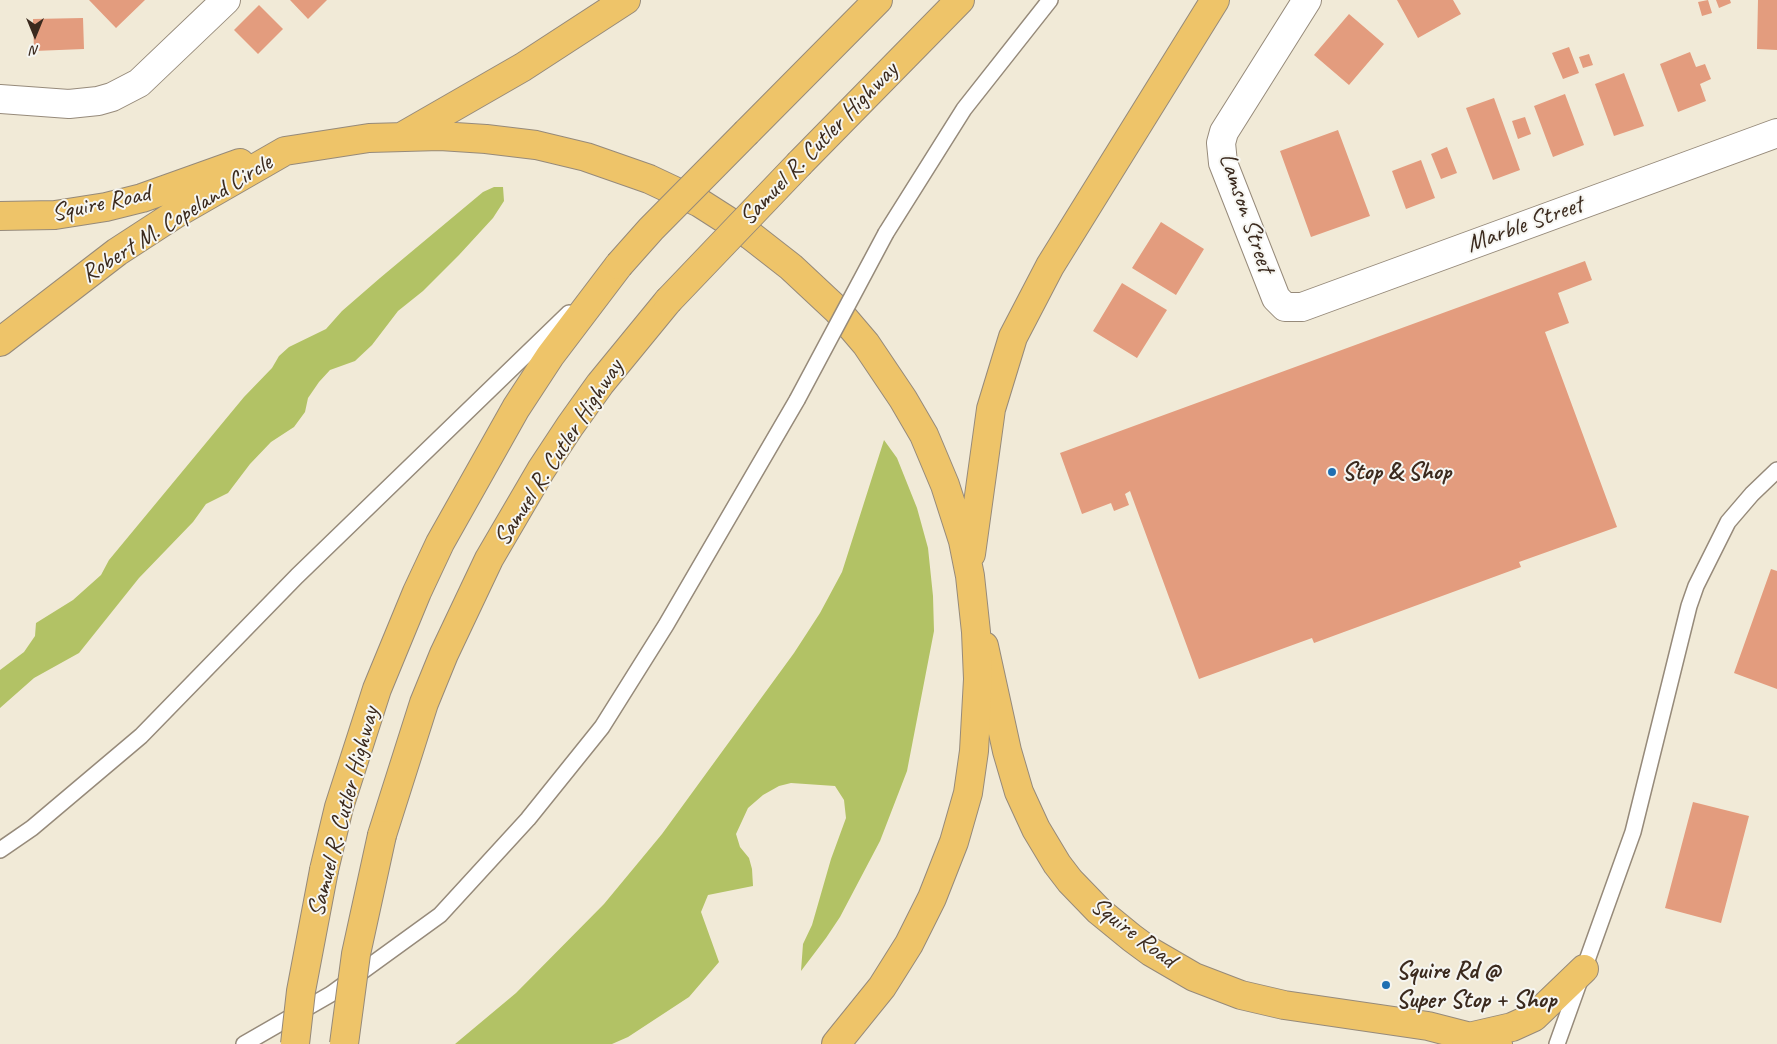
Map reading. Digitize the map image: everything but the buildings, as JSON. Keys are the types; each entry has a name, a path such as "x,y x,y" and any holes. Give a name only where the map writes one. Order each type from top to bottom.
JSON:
{"main road":[{"path":"401,137 523,67 626,0"},
{"name":"Samuel R. Cutler Highway","path":"295,1044 301,991 324,870 339,807 377,688 440,543 516,408 556,348 619,265 651,229 878,0"},
{"name":"Samuel R. Cutler Highway","path":"344,1044 356,954 382,835 424,703 448,646 489,559 541,470 600,384 668,301 800,162 960,0"},
{"path":"971,581 989,417 997,384 1013,337 1050,266 1215,0"},
{"name":"Robert M. Copeland Circle","path":"0,342 117,252 177,213 285,151 342,141 401,137 494,140 536,146 586,157 649,179 693,200 765,246 800,274 847,320 873,353 903,398 940,470 958,526 971,581 978,664 977,707 972,765 960,825 942,874 909,944 882,986 853,1025 836,1044"},
{"name":"Squire Road","path":"0,216 55,216 106,207 142,198 223,168 285,151"},
{"name":"Squire Road","path":"971,581 1007,752 1025,804 1057,864 1084,896 1114,925 1172,965 1217,988 1284,1004 1382,1018 1498,1044"},
{"path":"1472,1037 1512,1027 1534,1017 1584,969"}],"street":[{"path":"0,99 69,104 98,101 112,97 140,83 226,0"},
{"name":"Lamson Street","path":"1276,298 1223,162 1221,143 1224,132 1307,0"},
{"name":"Marble Street","path":"1276,298 1285,307 1302,307 1777,133"}],"lane":[{"path":"244,1044 331,994 440,915 528,819 602,727 666,625 797,400 886,234 964,109 1050,0"},
{"path":"0,850 32,828 140,736 297,576 619,265"},
{"path":"1557,1044 1611,897 1643,800 1696,586 1728,522 1752,494 1772,479 1777,470"}],"green space":[{"path":"494,187 503,187 504,201 493,218 459,255 423,291 398,311 372,345 355,361 330,370 308,398 305,412 294,427 271,442 250,464 228,493 206,504 193,522 139,578 79,653 34,678 0,708 0,670 24,652 35,636 36,623 73,600 101,575 109,560 244,397 272,368 279,356 289,347 326,329 342,311 380,278 483,192"},
{"path":"884,440 897,458 917,508 928,548 933,596 934,631 907,771 880,841 840,917 826,938 801,971 803,944 812,925 831,859 846,818 844,800 835,786 791,783 779,786 763,795 748,808 736,834 740,847 749,858 753,886 708,895 701,912 719,962 689,997 628,1037 612,1044 455,1044 516,993 604,904 662,834 794,653 820,613 842,572"}],"place":[{"name":"Stop & Shop","path":"1332,472"},
{"name":"Squire Rd @ Super Stop + Shop","path":"1386,985"}]}
